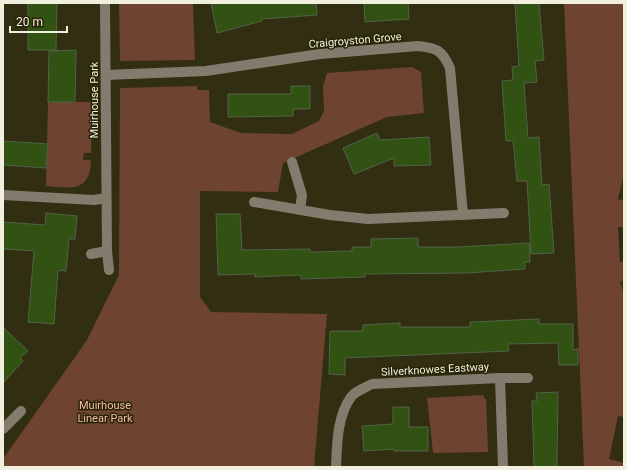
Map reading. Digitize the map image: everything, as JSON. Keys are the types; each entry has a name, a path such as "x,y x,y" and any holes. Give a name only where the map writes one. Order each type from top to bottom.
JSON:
{"street":[{"name":"Muirhouse Park","path":"105,3 106,198 107,252 109,270"},
{"name":"Craigroyston Grove","path":"106,75 206,71 320,54 418,46 434,48 445,55 450,68 463,215"},
{"path":"292,162 302,195 300,210"},
{"path":"3,195 94,200 106,198"},
{"path":"254,202 368,219 504,213"},
{"path":"90,254 107,252"},
{"name":"Silverknowes Eastway","path":"500,378 503,467"},
{"name":"Silverknowes Eastway","path":"336,467 340,426 345,408 351,396 361,389 372,384 528,378"},
{"path":"3,429 21,411"}],"green space":[{"path":"119,3 193,3 195,60 120,61"},
{"path":"564,3 624,3 624,173 618,199 624,201 624,227 618,227 620,262 624,262 624,280 620,282 624,294 624,417 618,416 609,459 624,463 624,467 584,467"},
{"name":"Muirhouse Linear Park","path":"412,67 421,72 424,113 387,117 283,163 278,192 200,191 200,297 211,312 327,314 314,467 3,467 3,459 87,340 119,275 120,88 197,86 197,90 209,90 210,122 241,133 292,134 319,121 324,111 323,86 327,73"},
{"path":"48,102 92,102 91,153 84,153 83,160 91,160 90,171 83,183 78,186 46,186"},
{"path":"483,395 486,400 488,452 433,453 427,398"}],"building":[{"path":"28,3 57,3 56,50 28,50"},
{"path":"211,3 316,3 317,15 262,19 262,21 217,33"},
{"path":"364,3 408,3 409,19 365,22"},
{"path":"515,3 539,3 544,60 535,61 537,82 524,83 528,138 539,137 542,185 549,184 554,253 531,254 527,181 517,181 513,141 506,141 502,81 513,80 512,67 519,66"},
{"path":"76,50 75,102 48,102 49,51"},
{"path":"291,86 310,86 310,109 293,109 293,116 228,117 228,94 291,94"},
{"path":"377,133 380,140 429,137 431,165 394,166 394,158 354,174 343,148"},
{"path":"3,141 48,144 46,168 3,165"},
{"path":"46,213 77,216 75,239 69,239 66,271 58,270 54,324 28,322 34,251 3,249 3,222 45,225"},
{"path":"216,214 240,214 242,250 310,249 310,252 352,251 352,247 371,247 371,239 418,238 418,247 457,247 529,243 530,262 525,262 525,269 467,273 365,274 365,277 301,279 301,275 255,277 255,274 218,275"},
{"path":"539,319 539,324 573,324 573,350 578,349 578,365 559,365 558,343 508,344 509,351 345,358 345,375 329,374 330,331 363,331 363,325 400,323 400,327 470,327 470,322"},
{"path":"3,327 28,351 20,358 23,361 3,383"},
{"path":"558,392 557,467 534,467 532,401 537,401 536,393"},
{"path":"393,407 409,407 409,427 428,427 428,451 394,451 394,449 364,451 362,426 393,424"}]}
